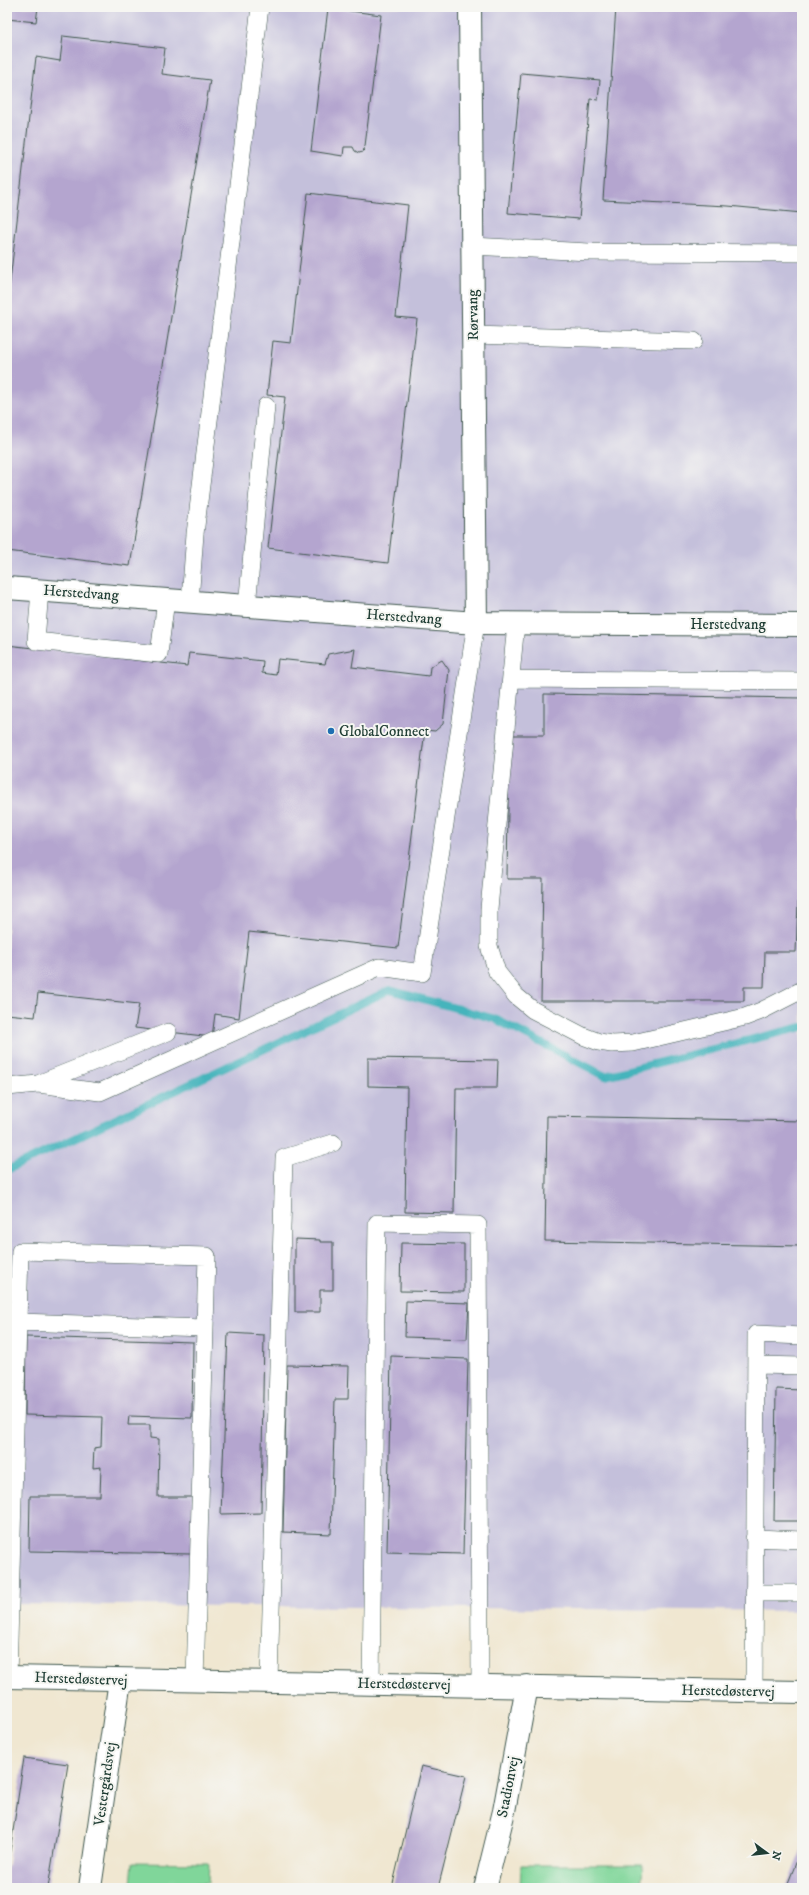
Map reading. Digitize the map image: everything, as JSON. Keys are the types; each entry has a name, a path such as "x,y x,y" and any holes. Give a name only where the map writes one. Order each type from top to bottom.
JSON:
{"street":[{"name":"Rørvang","path":"470,7 476,623"},
{"name":"Herstedvang","path":"7,588 476,623 802,625"},
{"name":"Herstedøstervej","path":"7,1677 802,1692"},
{"name":"Vestergårdsvej","path":"90,1888 120,1680"},
{"name":"Stadionvej","path":"486,1888 504,1811 527,1686"}],"lane":[{"path":"190,602 196,526 260,7"},
{"path":"472,246 589,252 802,253"},
{"path":"473,335 694,341"},
{"path":"247,606 266,406"},
{"path":"40,590 36,641 159,654 166,600"},
{"path":"7,1087 38,1084 100,1092 378,967 422,972 476,623"},
{"path":"516,623 490,910 489,946 497,972 516,996 533,1010 583,1036 599,1042 612,1044 633,1043 745,1017 761,1011 802,990"},
{"path":"512,679 802,681"},
{"path":"38,1084 168,1032"},
{"path":"269,1681 284,1158 333,1143"},
{"path":"371,1684 377,1223 478,1225 480,1685"},
{"path":"7,1677 20,1251 206,1256 195,1681"},
{"path":"18,1322 205,1328"},
{"path":"754,1692 756,1334 802,1336"},
{"path":"756,1365 802,1366"},
{"path":"754,1538 802,1540"},
{"path":"754,1593 802,1593"}],"shaded area":[{"path":"7,7 802,7 802,1611 7,1604"}],"green space":[{"path":"133,1862 209,1863 208,1883 131,1884"},
{"path":"521,1865 643,1865 641,1888 520,1888"}],"building":[{"path":"7,7 38,7 36,22 7,19"},
{"path":"616,7 802,7 802,213 728,206 603,200"},
{"path":"328,8 381,15 365,146 363,152 359,153 355,151 353,147 344,147 343,156 311,151"},
{"path":"63,36 165,48 162,74 210,80 130,566 7,551 7,307 36,57 60,61"},
{"path":"521,73 600,80 598,100 590,99 579,219 508,213"},
{"path":"308,193 408,205 396,317 417,319 388,563 268,548 285,397 267,395 273,341 291,343"},
{"path":"7,645 187,666 189,653 263,661 262,673 276,675 278,659 325,664 328,654 355,649 352,667 429,676 430,667 442,660 449,670 443,724 435,731 425,730 398,948 249,932 239,1018 215,1014 212,1037 135,1028 139,1004 38,993 35,1017 7,1014"},
{"path":"544,694 802,698 802,902 798,902 796,952 765,952 764,987 744,987 744,1001 541,1001 543,879 507,879 509,735 544,735"},
{"path":"368,1058 498,1060 497,1088 456,1088 454,1213 405,1212 407,1087 368,1086"},
{"path":"547,1116 802,1121 802,1246 545,1241"},
{"path":"295,1239 333,1242 333,1290 320,1290 320,1312 295,1312"},
{"path":"401,1243 464,1244 464,1292 400,1291"},
{"path":"406,1301 469,1303 467,1339 405,1337"},
{"path":"228,1333 264,1335 261,1513 221,1514"},
{"path":"26,1337 193,1342 192,1418 129,1416 128,1425 150,1425 150,1438 159,1439 158,1497 192,1497 191,1554 29,1551 30,1496 100,1496 101,1467 93,1468 94,1448 101,1447 102,1417 25,1415"},
{"path":"391,1356 468,1359 463,1554 387,1552"},
{"path":"287,1365 349,1366 348,1399 335,1399 331,1534 283,1532"},
{"path":"776,1389 802,1390 802,1521 774,1521"},
{"path":"24,1758 68,1764 48,1888 7,1888 7,1871"},
{"path":"421,1766 466,1776 438,1888 392,1888"},
{"path":"802,1848 802,1888 786,1888"}],"waterway":[{"path":"7,1170 390,990 495,1019 605,1076 802,1027"}],"place":[{"name":"GlobalConnect","path":"331,731"}]}
